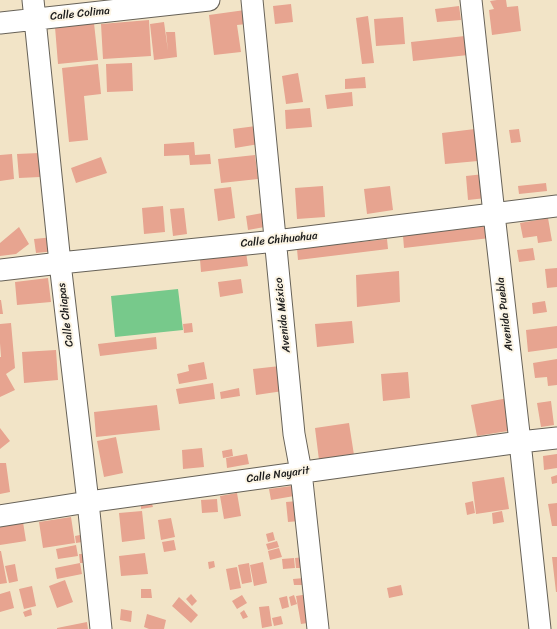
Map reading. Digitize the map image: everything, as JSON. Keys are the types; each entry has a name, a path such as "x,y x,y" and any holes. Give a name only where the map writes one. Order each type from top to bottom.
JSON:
{"street":[{"name":"Calle Colima","path":"0,23 34,10 209,0"},
{"name":"Avenida México","path":"252,0 294,434 301,472 318,629"},
{"name":"Avenida Puebla","path":"471,0 540,629"},
{"name":"Calle Chiapas","path":"34,10 60,262 101,629"},
{"name":"Calle Chihuahua","path":"0,270 60,262 276,241 557,206"},
{"name":"Calle Nayarit","path":"0,516 301,472 557,438"}],"green space":[{"path":"178,289 183,330 115,337 111,296"}],"building":[{"path":"506,0 507,7 518,6 521,31 492,35 489,10 494,9 490,1"},
{"path":"291,4 293,22 275,24 273,6"},
{"path":"459,6 461,20 437,22 435,9"},
{"path":"245,10 247,24 237,25 241,52 214,55 209,15"},
{"path":"368,16 374,63 362,64 356,18"},
{"path":"403,17 405,44 376,46 374,19"},
{"path":"149,20 151,56 103,59 101,24"},
{"path":"164,22 168,51 166,32 175,32 177,57 154,60 150,24"},
{"path":"94,23 98,60 58,64 55,27"},
{"path":"465,36 468,55 413,61 411,42"},
{"path":"132,63 133,91 107,92 106,64"},
{"path":"98,64 101,94 84,96 88,140 69,142 62,68"},
{"path":"298,73 303,102 286,104 282,76"},
{"path":"365,77 366,88 345,89 345,79"},
{"path":"352,92 353,106 327,109 325,95"},
{"path":"310,108 312,127 286,129 285,110"},
{"path":"256,126 259,144 235,148 233,129"},
{"path":"475,129 478,161 445,164 442,133"},
{"path":"519,129 521,142 511,143 509,130"},
{"path":"194,142 195,155 210,154 211,164 190,165 189,155 164,156 164,144"},
{"path":"39,153 40,177 19,178 17,154"},
{"path":"12,154 14,179 0,181 0,155"},
{"path":"255,155 258,179 221,183 218,159"},
{"path":"101,157 107,173 76,183 71,168"},
{"path":"484,174 486,198 468,200 466,176"},
{"path":"546,183 547,191 519,194 518,186"},
{"path":"323,186 325,217 297,219 295,188"},
{"path":"390,186 393,210 367,214 364,189"},
{"path":"231,187 235,218 218,221 214,189"},
{"path":"163,206 165,232 144,234 142,208"},
{"path":"184,208 187,234 173,236 170,209"},
{"path":"268,212 270,226 248,230 246,216"},
{"path":"548,218 552,241 538,243 537,236 523,238 520,223"},
{"path":"488,226 490,238 404,248 403,236"},
{"path":"19,227 29,244 16,254 0,256 0,243"},
{"path":"54,237 55,251 36,253 34,239"},
{"path":"387,239 388,249 298,260 297,249"},
{"path":"533,248 535,260 519,262 517,250"},
{"path":"246,252 248,266 201,272 200,259"},
{"path":"557,268 557,287 547,288 545,269"},
{"path":"399,271 400,302 357,307 356,275"},
{"path":"48,278 51,302 17,305 15,282"},
{"path":"241,279 243,293 220,297 218,282"},
{"path":"1,300 3,314 0,314"},
{"path":"545,301 547,312 533,314 532,303"},
{"path":"352,321 354,343 317,347 315,324"},
{"path":"11,323 15,368 6,374 15,390 0,397 0,324"},
{"path":"192,323 193,332 184,333 183,324"},
{"path":"557,326 557,348 528,352 526,330"},
{"path":"156,337 157,349 100,356 98,344"},
{"path":"56,350 58,380 24,383 22,352"},
{"path":"557,359 557,385 548,386 547,377 535,378 533,363"},
{"path":"204,362 207,379 179,384 177,374 189,371 188,365"},
{"path":"280,366 283,391 256,395 253,369"},
{"path":"408,372 410,398 383,401 381,374"},
{"path":"213,383 215,399 179,404 176,389"},
{"path":"239,388 240,396 221,399 220,392"},
{"path":"508,398 514,430 477,436 471,405"},
{"path":"551,401 554,425 541,427 537,403"},
{"path":"157,405 160,430 96,437 94,412"},
{"path":"349,423 354,455 319,460 315,428"},
{"path":"0,428 10,441 0,449"},
{"path":"116,437 123,473 104,477 97,441"},
{"path":"202,448 204,467 183,469 182,450"},
{"path":"232,449 233,456 223,458 222,451"},
{"path":"247,454 249,464 227,468 226,458"},
{"path":"557,454 557,468 544,470 543,456"},
{"path":"0,463 6,463 10,492 0,494"},
{"path":"557,475 557,483 552,484 551,477"},
{"path":"504,477 509,509 476,514 472,482"},
{"path":"299,485 300,495 271,500 269,489"},
{"path":"237,493 241,516 224,519 220,496"},
{"path":"217,499 218,512 202,513 201,500"},
{"path":"298,501 300,521 288,522 286,502"},
{"path":"473,501 475,513 467,515 465,503"},
{"path":"557,503 557,526 552,526 548,504"},
{"path":"152,504 153,507 141,509 141,506"},
{"path":"142,511 145,539 122,542 119,513"},
{"path":"502,511 504,522 493,524 492,513"},
{"path":"71,517 75,543 43,548 39,522"},
{"path":"171,518 175,537 161,540 158,520"},
{"path":"23,522 26,541 0,545 0,526"},
{"path":"273,532 275,540 268,542 266,534"},
{"path":"80,535 82,542 76,543 75,536"},
{"path":"174,540 176,550 164,552 162,542"},
{"path":"277,541 279,547 268,550 266,544"},
{"path":"76,545 78,556 58,559 56,549"},
{"path":"279,548 282,557 270,560 268,551"},
{"path":"0,551 7,583 0,584"},
{"path":"145,553 148,574 121,576 119,556"},
{"path":"79,554 84,554 86,563 80,563"},
{"path":"304,557 305,568 296,568 295,558"},
{"path":"552,557 557,557 557,592 556,592"},
{"path":"294,558 295,568 283,569 282,559"},
{"path":"214,561 215,567 209,569 208,562"},
{"path":"263,562 267,583 254,586 250,565"},
{"path":"80,563 82,574 57,579 55,568"},
{"path":"249,563 252,582 242,584 238,565"},
{"path":"15,564 18,581 9,583 5,566"},
{"path":"237,567 241,588 230,590 226,569"},
{"path":"304,578 305,585 294,585 293,579"},
{"path":"65,580 73,602 57,608 49,586"},
{"path":"401,585 403,595 389,598 387,588"},
{"path":"32,586 36,606 24,609 19,589"},
{"path":"141,589 151,589 152,598 141,598"},
{"path":"10,591 14,608 0,612 0,594"},
{"path":"191,594 197,601 192,606 186,599"},
{"path":"309,594 314,622 301,624 296,596"},
{"path":"242,595 247,603 237,609 232,601"},
{"path":"294,595 297,604 291,606 289,597"},
{"path":"287,596 289,607 282,609 279,598"},
{"path":"179,597 198,615 191,623 172,606"},
{"path":"269,606 272,626 262,628 259,607"},
{"path":"31,609 32,615 25,617 23,612"},
{"path":"121,609 132,611 131,622 120,620"},
{"path":"244,610 248,617 243,619 240,613"},
{"path":"147,614 166,620 164,629 149,629 144,627"},
{"path":"281,616 283,624 274,626 272,618"},
{"path":"87,622 88,629 57,629 57,628"}]}
